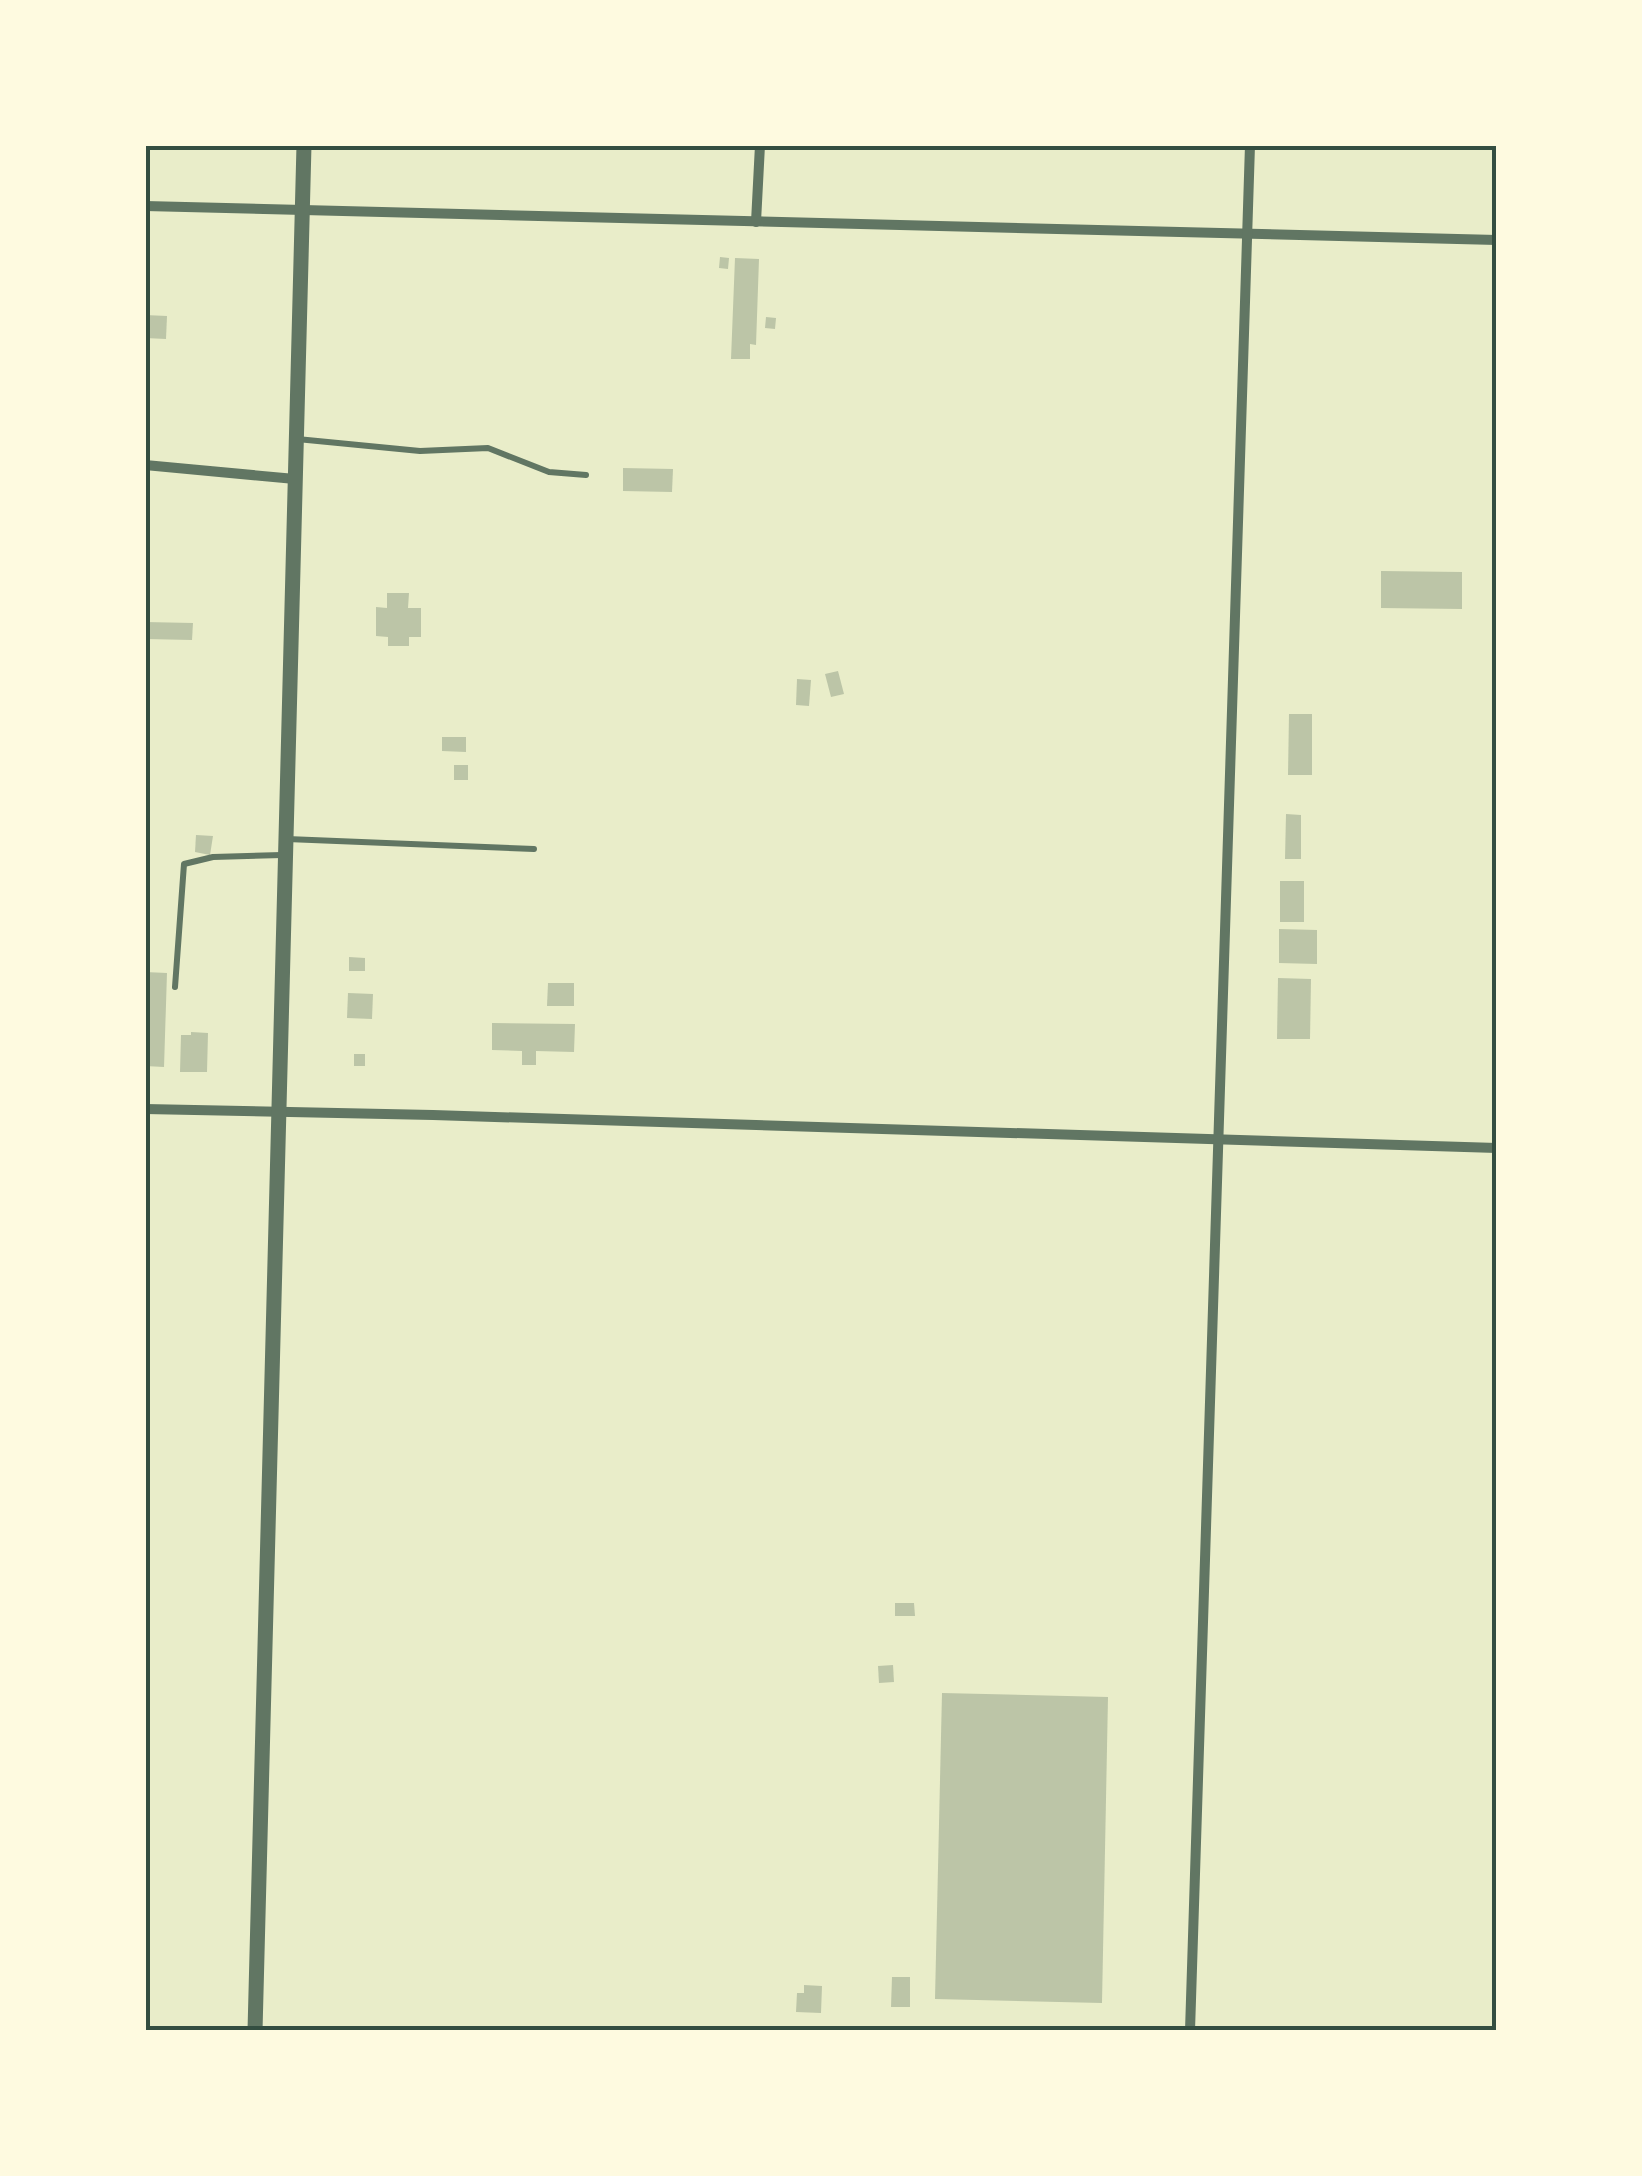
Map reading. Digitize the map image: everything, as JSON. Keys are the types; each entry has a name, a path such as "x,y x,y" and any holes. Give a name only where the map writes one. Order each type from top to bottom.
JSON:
{"street":[{"path":"255,2031 304,145"},
{"path":"756,222 760,145"},
{"path":"1190,2031 1250,145"},
{"path":"145,206 1497,240"},
{"path":"145,466 295,479"},
{"path":"145,1109 1497,1148"}],"lane":[{"path":"296,438 420,451 488,448 548,472 586,475"},
{"path":"174,987 184,864 285,846 534,850"}],"building":[{"path":"720,257 729,258 728,269 719,268"},
{"path":"735,258 759,259 756,345 750,344 750,359 731,359"},
{"path":"145,315 167,316 166,339 145,338"},
{"path":"766,317 776,318 775,329 765,328"},
{"path":"623,468 673,469 672,492 623,491"},
{"path":"1381,571 1462,572 1462,609 1381,608"},
{"path":"387,593 409,593 408,608 421,608 421,637 409,637 409,646 388,646 388,637 376,636 376,607 387,608"},
{"path":"145,622 193,623 192,640 145,639"},
{"path":"838,671 844,694 831,697 825,674"},
{"path":"797,679 811,680 809,706 796,705"},
{"path":"1289,714 1312,714 1312,775 1288,775"},
{"path":"442,737 466,737 466,752 442,751"},
{"path":"454,765 468,765 468,780 454,780"},
{"path":"1286,814 1301,815 1301,859 1285,859"},
{"path":"196,835 213,836 210,855 195,852"},
{"path":"1280,881 1304,881 1304,922 1280,922"},
{"path":"1279,929 1317,930 1317,964 1279,963"},
{"path":"349,957 365,958 365,971 349,971"},
{"path":"145,972 167,973 164,1067 145,1066"},
{"path":"1278,978 1311,979 1310,1039 1277,1039"},
{"path":"548,983 574,983 574,1006 547,1006"},
{"path":"348,993 373,994 372,1019 347,1018"},
{"path":"492,1023 575,1024 574,1052 536,1051 536,1065 522,1065 522,1051 492,1050"},
{"path":"208,1033 207,1072 180,1072 181,1035"},
{"path":"354,1054 365,1054 365,1066 354,1066"},
{"path":"895,1603 914,1603 915,1616 895,1616"},
{"path":"893,1665 894,1682 879,1683 878,1666"},
{"path":"942,1693 1108,1697 1102,2003 935,1999"},
{"path":"892,1977 910,1977 910,2007 891,2007"},
{"path":"804,1985 822,1986 821,2013 796,2012 797,1993 804,1993"}]}
